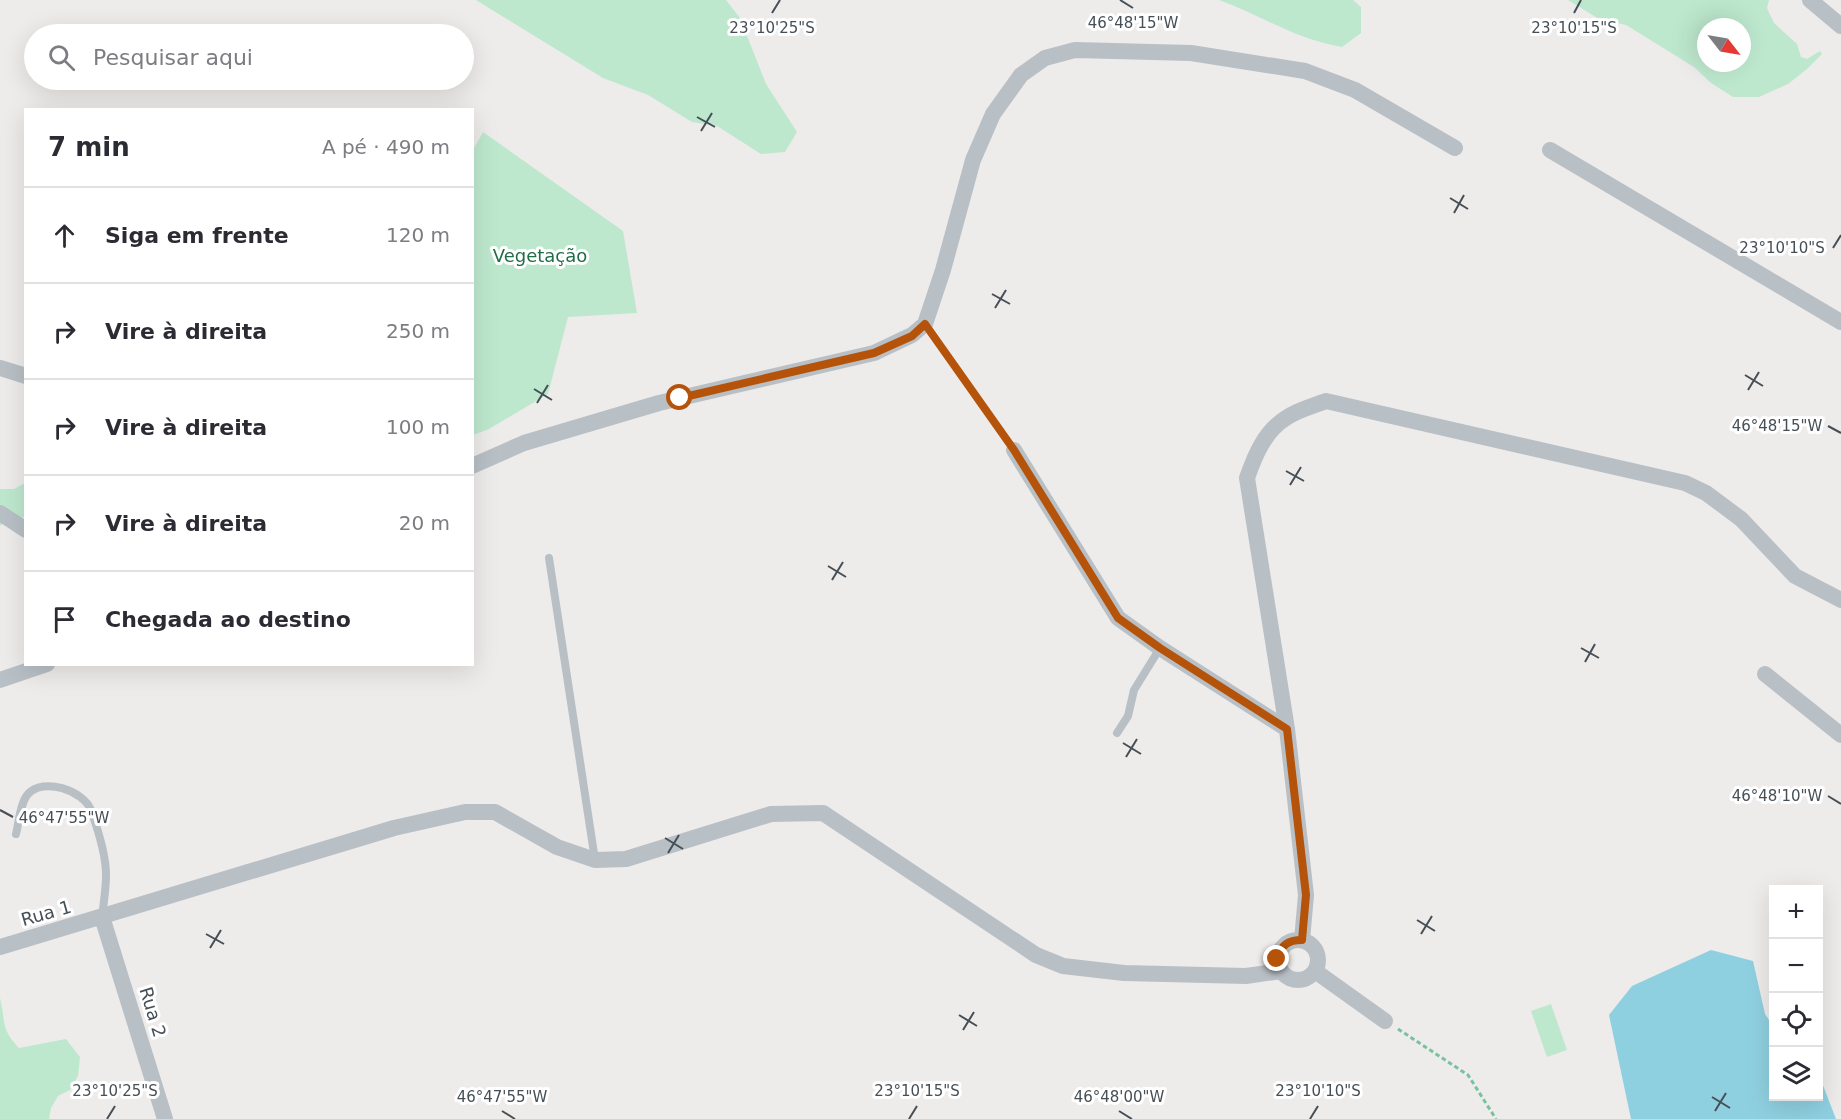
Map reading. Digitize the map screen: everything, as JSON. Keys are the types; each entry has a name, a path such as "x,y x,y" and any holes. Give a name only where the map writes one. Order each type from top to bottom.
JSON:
{"street":[{"path":"1810,0 1841,26"},
{"path":"474,465 524,443 659,403 874,353 912,336 925,324 974,160 993,114 1021,75 1045,58 1076,50 1191,53 1305,71 1355,90 1455,148"},
{"path":"1550,150 1841,322"},
{"path":"0,368 24,375"},
{"path":"1302,940 1306,895 1287,729 1248,478 1254,457 1271,431 1286,417 1326,401 1685,483 1706,493 1741,519 1795,576 1841,600"},
{"path":"1014,450 1118,618 1160,648 1287,729"},
{"path":"0,513 24,529"},
{"path":"0,680 41,666"},
{"path":"1765,674 1841,735"},
{"name":"Rua 1","path":"0,946 394,828 465,812 495,812 557,847 595,860"},
{"path":"595,860 626,859 771,814 823,813 1036,955 1062,966 1124,973 1246,975 1281,972"},
{"name":"Rua 2","path":"102,917 165,1119"},
{"path":"1294,940 1302,940 1313,946 1318,958 1315,971 1311,976 1298,981 1291,980 1281,972 1277,959 1282,946 1294,940"},
{"path":"1315,971 1385,1021"}],"lane":[{"path":"549,558 595,860"},
{"path":"1117,732 1128,716 1134,690 1160,648"},
{"path":"16,834 25,797 33,789 42,787 69,790 82,796 90,808 105,860 102,917"}],"path":[{"path":"925,324 1014,450"},
{"path":"1385,1021 1468,1075 1496,1119"}],"green space":[{"path":"476,0 726,0 740,18 766,84 797,132 785,152 761,154 717,126 692,122 648,95 603,78"},
{"path":"1219,0 1353,0 1361,7 1361,33 1342,47 1309,39"},
{"path":"1568,0 1769,0 1767,8 1774,23 1797,44 1801,57 1807,59 1820,51 1822,54 1788,84 1759,97 1733,97 1711,83 1699,72 1751,72 1751,18 1697,18 1697,70 1626,25 1599,19"},
{"name":"Vegetação","path":"483,132 623,231 637,313 568,317 548,394 489,429 474,435 474,148"},
{"path":"24,484 24,517 5,521 0,526 0,489 14,489"},
{"path":"0,998 6,1030 19,1048 66,1039 80,1057 78,1076 70,1090 58,1096 51,1108 49,1119 0,1119"},
{"path":"1551,1004 1567,1050 1547,1057 1531,1011"}],"water":[{"path":"1711,950 1753,961 1765,1014 1769,1020 1769,1101 1823,1101 1823,1085 1836,1119 1631,1119 1609,1015 1632,986"}],"route":[{"path":"680,398 874,353 912,336 925,324 1014,450 1118,618 1160,648 1287,729 1306,895 1302,940 1294,940 1282,946 1277,959"}]}
